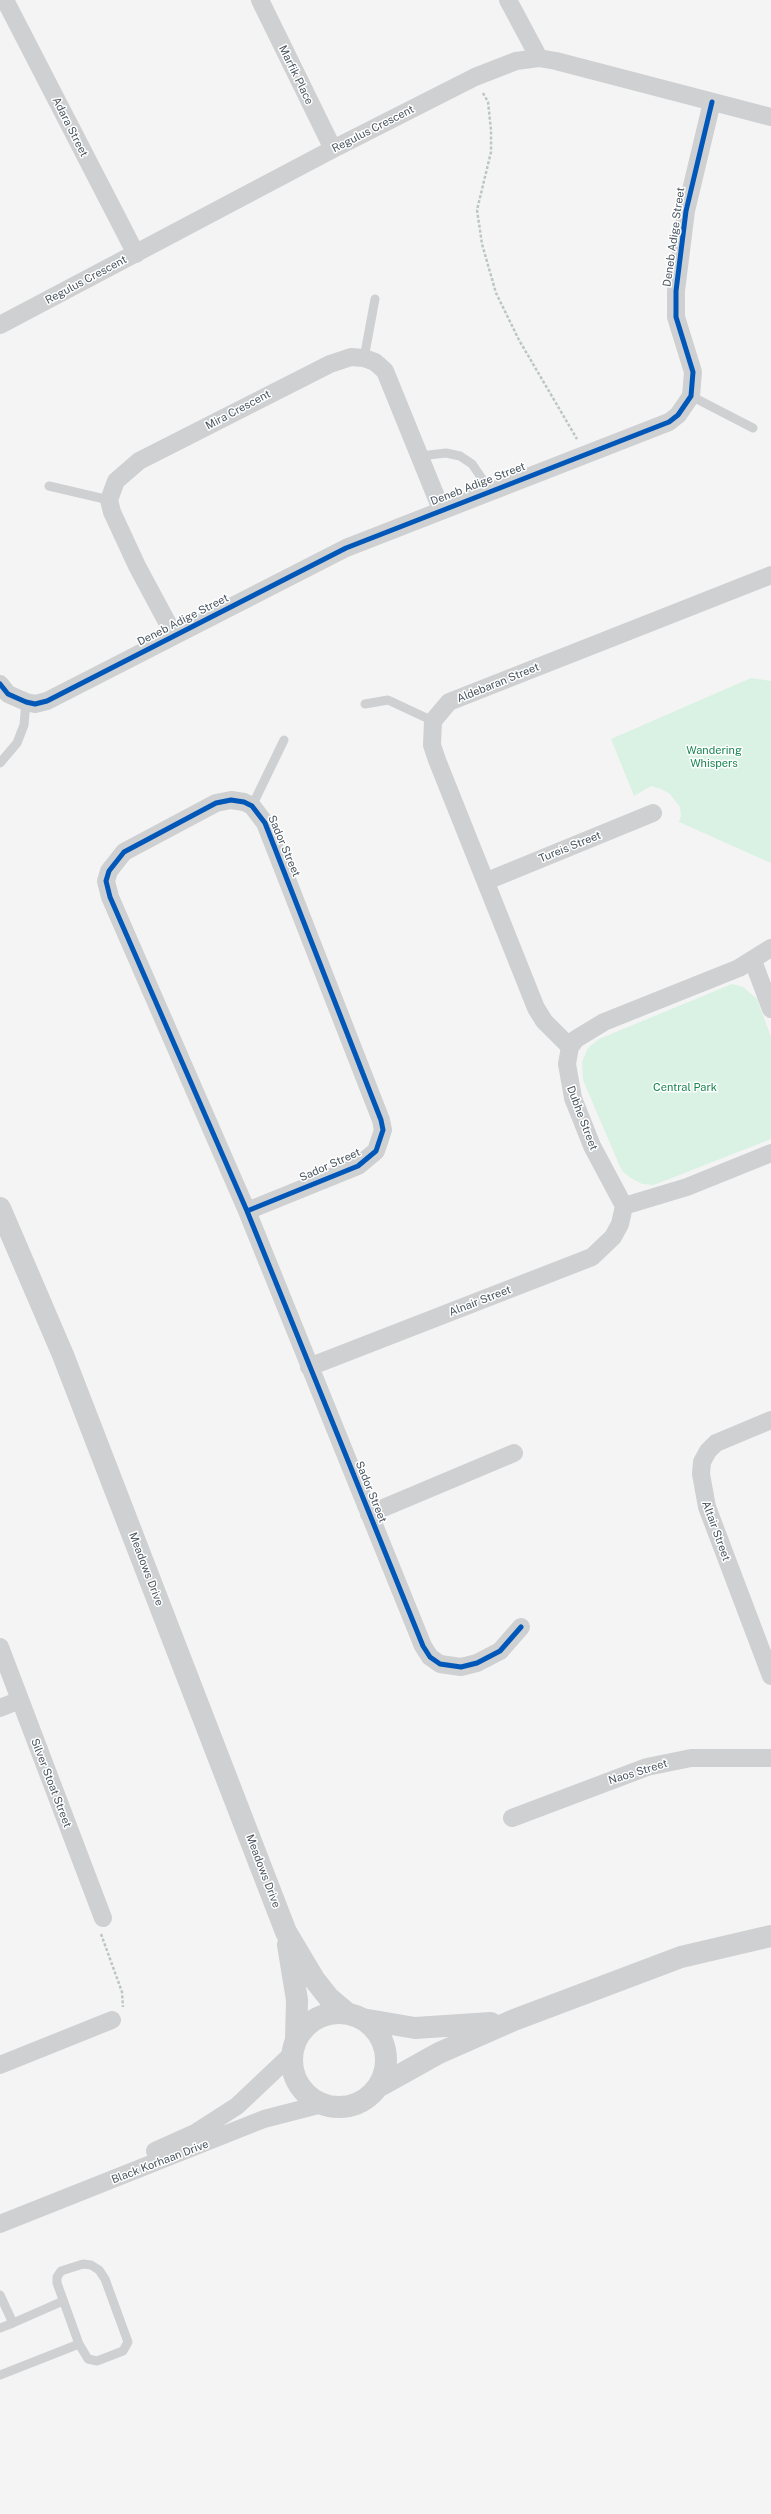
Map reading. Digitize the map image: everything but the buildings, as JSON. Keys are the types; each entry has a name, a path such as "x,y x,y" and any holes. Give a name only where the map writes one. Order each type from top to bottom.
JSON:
{"street":[{"name":"Adara Street","path":"5,0 136,254"},
{"name":"Marfik Place","path":"260,0 333,149"},
{"path":"508,0 539,58"},
{"name":"Regulus Crescent","path":"0,325 333,149 475,77 516,61 539,58 572,65 771,117"},
{"name":"Deneb Adige Street","path":"0,684 8,694 26,702 35,704 47,701 346,548 441,509 669,422 678,415 691,396 694,372 676,316 676,291 686,211 712,102"},
{"name":"Mira Crescent","path":"109,500 116,481 139,461 330,364 351,357 364,358"},
{"path":"364,358 375,362 385,371 390,380 441,509"},
{"path":"109,500 112,512 137,566 174,635"},
{"name":"Aldebaran Street","path":"433,721 449,702 771,575"},
{"path":"433,721 432,746 536,1008 544,1021 570,1047 576,1039 604,1022 710,981 753,961 771,948"},
{"name":"Sador Street","path":"247,1211 358,1166 376,1151 382,1130 381,1120 265,822 252,806 244,802 231,800 216,803 124,852 114,861 106,880 110,897 247,1211 420,1640 430,1657 450,1667 461,1667 477,1663 500,1650 521,1627"},
{"name":"Tureis Street","path":"486,881 653,813"},
{"path":"753,961 771,1009"},
{"name":"Dubhe Street","path":"570,1047 567,1064 573,1098 592,1146 624,1206"},
{"path":"624,1206 687,1187 771,1153"},
{"name":"Alnair Street","path":"309,1367 592,1257 613,1237 620,1224 624,1206"},
{"name":"Meadows Drive","path":"0,1208 63,1355 286,1932 314,1979 329,1998 355,2016"},
{"name":"Altair Street","path":"771,1420 716,1443 708,1451 702,1462 701,1474 707,1507 771,1676"},
{"name":"Sador Street","path":"369,1514 514,1453"},
{"name":"Silver Stoat Street","path":"0,1647 103,1918"},
{"path":"0,1708 20,1700"},
{"name":"Naos Street","path":"512,1818 648,1767 691,1758 771,1758"},
{"name":"Meadows Drive","path":"286,1932 297,2000 294,2046"},
{"path":"514,2020 474,2025 415,2028 332,2013 317,2018 305,2026 294,2046 292,2070 298,2084 308,2096 322,2104 337,2107 353,2105 366,2098 378,2087 439,2053 514,2020 681,1957 771,1936"},
{"path":"355,2016 374,2029 382,2042 386,2057 384,2073 378,2087"},
{"path":"0,2065 112,2020"},
{"name":"Black Korhaan Drive","path":"0,2212 123,2164 195,2133 237,2106 265,2082 294,2046"},
{"name":"Black Korhaan Drive","path":"0,2224 264,2119 322,2104"}],"lane":[{"path":"364,358 375,298"},
{"path":"691,396 753,428"},
{"path":"420,456 446,453 460,456 472,464 483,480 487,492"},
{"path":"49,486 109,500"},
{"path":"365,704 388,700 433,721"},
{"path":"0,763 17,743 24,725 26,702"},
{"path":"252,806 284,740"},
{"path":"83,2264 91,2264 99,2270 128,2342 123,2351 97,2361 88,2359 79,2344 57,2283 57,2277 62,2271 83,2264"},
{"path":"0,2295 13,2323"},
{"path":"0,2328 63,2301"},
{"path":"0,2375 79,2344"}],"path":[{"path":"475,77 488,102 491,130 491,152 477,210 482,244 496,294 519,340 585,453"},
{"path":"103,1918 101,1934 122,1992 124,2007 112,2020"}],"green space":[{"name":"Wandering Whispers","path":"751,678 771,681 771,863 679,822 681,816 680,807 670,794 661,789 651,786 634,796 611,739"},
{"name":"Central Park","path":"732,984 743,987 757,999 771,1037 771,1139 654,1185 642,1184 622,1171 583,1080 582,1062 588,1048 599,1039"}],"cycle path":[{"path":"0,684 8,694 26,702 35,704 47,701 346,548 669,422 678,415 691,396 693,372 676,317 676,291 686,211 712,102"},
{"path":"247,1211 358,1166 376,1151 383,1130 381,1120 265,823 252,806 244,802 231,800 216,803 124,852 109,871 106,881 110,897 247,1211 423,1646 430,1657 440,1664 461,1667 477,1663 500,1651 521,1627"}]}
